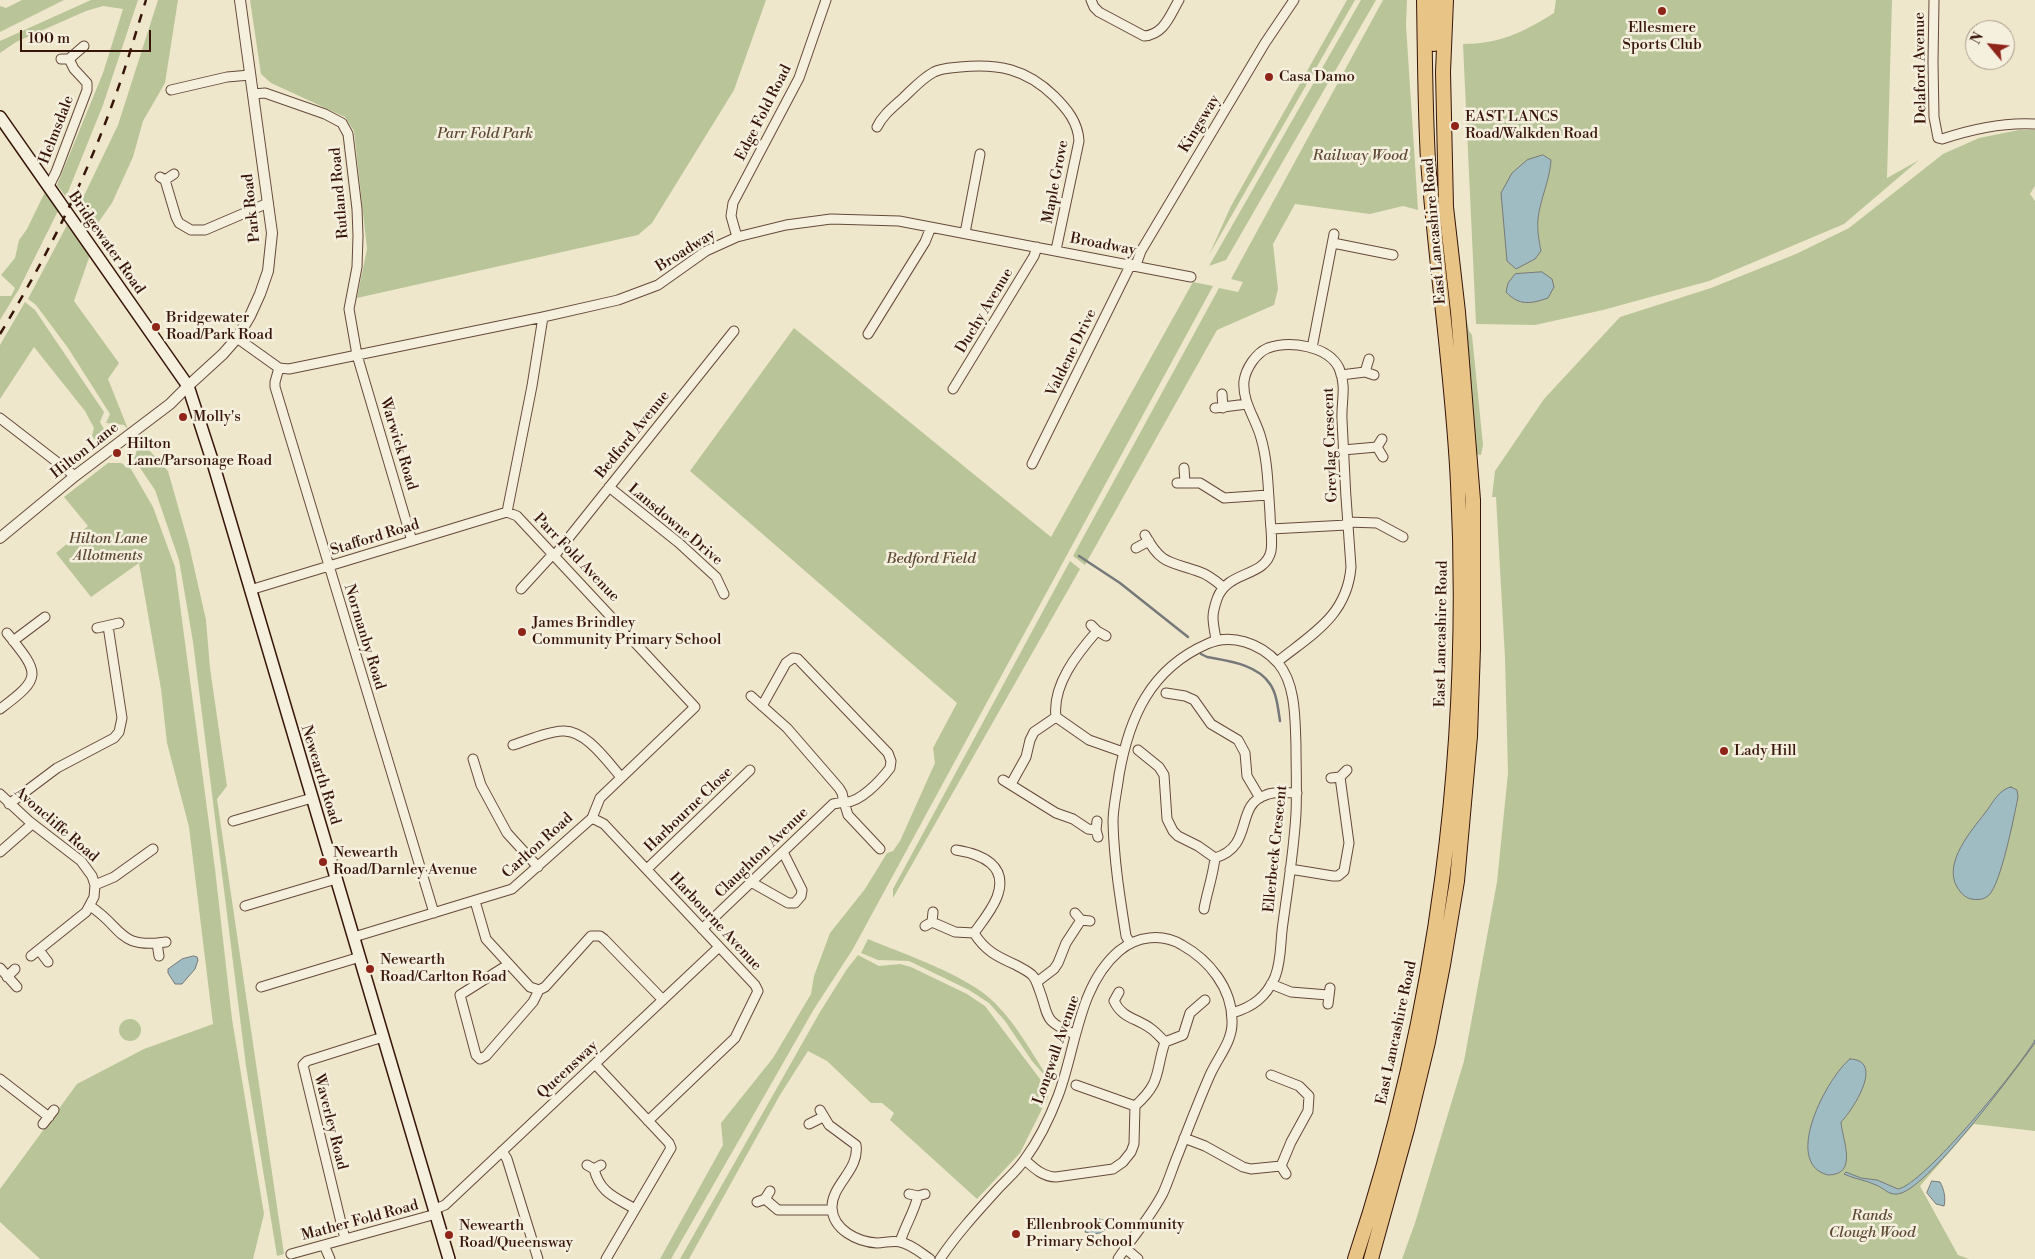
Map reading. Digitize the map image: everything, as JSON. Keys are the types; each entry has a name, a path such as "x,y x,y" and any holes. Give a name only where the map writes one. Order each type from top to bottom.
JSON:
{"highway":[{"name":"East Lancashire Road","path":"1355,1259 1386,1158 1418,1024 1445,864 1455,749 1460,635 1458,483 1428,158 1424,0"},
{"path":"1428,129 1434,105 1434,0"},
{"name":"East Lancashire Road","path":"1371,1259 1387,1209 1410,1120 1443,965 1457,881 1470,736 1473,648 1473,500 1458,312 1446,207 1443,72 1446,0"}],"main road":[{"name":"Bridgewater Road","path":"0,117 188,386"},
{"name":"Newearth Road","path":"188,386 449,1259"}],"street":[{"name":"Park Road","path":"188,386 223,354 237,338 250,316 268,271 272,233 240,0"},
{"name":"Edge Fold Road","path":"737,238 731,216 733,203 799,78 826,0"},
{"path":"1091,0 1099,12 1144,36 1150,36 1161,30 1179,0"},
{"name":"Kingsway","path":"1134,264 1265,43 1294,0"},
{"name":"Delaford Avenue","path":"1934,0 1933,62 1936,136 1942,139 1987,127 2021,123 2035,124"},
{"name":"Helmsdale","path":"49,186 87,90 87,83 65,59 84,46"},
{"name":"Maple Grove","path":"876,127 882,118 924,78 942,69 988,65 1016,71 1034,79 1071,116 1079,132 1079,141 1056,250"},
{"path":"171,90 227,77 250,75"},
{"name":"Rutland Road","path":"254,94 265,93 326,114 342,123 348,134 358,236 357,267 349,309 357,355"},
{"path":"965,233 980,154"},
{"path":"174,174 163,178 179,223 191,230 205,230 268,203"},
{"name":"Broadway","path":"279,368 289,369 618,300 645,291 667,280 706,251 737,238 786,225 831,219 883,220 931,227 1191,276"},
{"path":"868,334 925,242 931,227"},
{"path":"1312,348 1334,239 1393,255"},
{"name":"Duchy Avenue","path":"953,389 1034,256 1037,247"},
{"name":"Valdene Drive","path":"1032,464 1039,455 1134,264"},
{"path":"508,512 543,317"},
{"name":"Bedford Avenue","path":"521,588 554,555 734,331"},
{"path":"237,338 279,368"},
{"name":"Greylag Crescent","path":"1223,587 1237,577 1256,570 1265,562 1271,551 1271,529 1264,451 1258,430 1247,404 1244,380 1248,370 1260,354 1268,348 1289,345 1312,348 1330,357 1338,366 1345,388 1342,417 1343,450 1351,568 1348,588 1344,598 1330,618 1277,662"},
{"name":"Warwick Road","path":"357,355 412,541"},
{"path":"1341,375 1369,374 1369,359"},
{"name":"Normanby Road","path":"279,368 275,388 434,914"},
{"name":"Hilton Lane","path":"0,538 75,476 170,404 188,386"},
{"path":"1222,394 1219,408 1247,404"},
{"path":"0,418 75,476"},
{"path":"1377,448 1382,439"},
{"path":"1343,450 1377,448"},
{"path":"1377,448 1383,457"},
{"path":"1184,468 1181,483 1200,483 1224,498 1268,495"},
{"name":"Lansdowne Drive","path":"609,487 679,543 716,577 724,588"},
{"name":"Stafford Road","path":"250,590 508,512"},
{"name":"Parr Fold Avenue","path":"508,512 517,516 695,707"},
{"path":"1271,529 1372,521 1394,527 1403,538"},
{"path":"1136,548 1147,538 1158,555 1169,562 1207,574 1223,587 1214,609 1213,617 1216,640"},
{"path":"14,641 45,617"},
{"path":"97,628 118,623"},
{"path":"8,804 57,768 107,743 119,732 122,718 108,626"},
{"path":"1056,717 1055,700 1061,683 1094,628 1106,636"},
{"path":"0,709 27,688 32,676 30,664 7,633"},
{"name":"Ellerbeck Crescent","path":"1130,943 1126,936 1116,868 1113,821 1123,752 1135,716 1144,698 1159,678 1181,658 1216,640 1247,642 1260,648 1277,662 1286,676 1293,700 1297,793 1281,952 1276,975 1260,1000 1253,1005 1232,1013"},
{"name":"Claughton Avenue","path":"702,929 830,806 836,802 850,803 857,800 887,773 892,763 888,753 798,659 794,658 786,663 762,706"},
{"path":"1171,691 1194,700 1211,724 1238,740 1245,754 1247,776 1260,798"},
{"path":"750,696 787,728 839,788 848,815 880,849"},
{"name":"Carlton Road","path":"354,937 512,889 592,818 593,810 600,798 695,707"},
{"path":"1056,717 1089,740 1123,752"},
{"path":"1056,717 1034,732 1026,757 1007,782 1056,813 1088,828 1097,829"},
{"path":"513,745 524,746 561,730 575,732 585,738 621,777"},
{"path":"1138,750 1146,762 1159,767 1164,775 1167,819 1173,831 1184,841 1198,846 1215,858"},
{"path":"472,759 481,785 507,833 538,867"},
{"name":"Harbourne Close","path":"647,869 750,770"},
{"path":"1290,869 1333,876 1338,876 1344,871 1349,843 1344,774 1330,778"},
{"path":"1215,858 1229,852 1240,839 1249,809 1260,798 1277,793 1297,793"},
{"name":"Avoncliffe Road","path":"0,794 8,804 32,824 81,861 92,876 95,885 90,906"},
{"path":"233,821 312,798"},
{"name":"Harbourne Avenue","path":"592,818 604,824 755,985 758,991 730,1043 648,1121"},
{"path":"0,852 32,824"},
{"path":"95,885 109,881 149,851 140,846"},
{"path":"956,850 968,848 980,855 989,861 1003,878 997,896 974,933"},
{"path":"751,882 788,903 794,903 801,896 802,890 783,852"},
{"path":"1204,909 1215,858"},
{"path":"244,906 336,879"},
{"path":"1196,895 1206,896"},
{"path":"475,901 486,939 530,987 540,990"},
{"path":"48,962 35,953 82,916 90,906 128,939 141,944 162,943 159,956"},
{"path":"1036,982 1054,969 1066,942 1086,921 1075,912"},
{"path":"930,920 955,932 974,933 987,950 1025,970 1036,982 1049,1019 1061,1028 1074,1034"},
{"path":"509,964 460,995 477,1057 480,1059 486,1056 533,1002 540,990 545,987 588,938 596,936 604,939 662,1000"},
{"path":"1118,1259 1162,1194 1215,1064 1230,1039 1233,1022 1224,989 1217,976 1210,966 1192,951 1164,938 1141,939 1130,943"},
{"name":"Longwall Avenue","path":"940,1259 976,1214 1025,1160 1058,1095 1074,1034 1085,1004 1104,968 1119,951 1130,943"},
{"name":"Queensway","path":"435,1212 445,1205 719,947"},
{"path":"261,987 360,957"},
{"path":"0,968 17,987"},
{"path":"7,977 16,969"},
{"path":"1271,984 1290,992 1329,991 1328,1004"},
{"path":"1119,992 1114,1002 1118,1010 1129,1018 1148,1026 1165,1042"},
{"path":"1165,1042 1183,1035 1190,1013 1205,1000"},
{"name":"Waverley Road","path":"344,1239 303,1065 307,1061 383,1036"},
{"path":"1025,1160 1041,1173 1050,1177 1113,1169 1128,1157 1133,1148 1136,1133 1135,1106 1146,1096 1152,1087 1158,1074 1165,1042"},
{"path":"595,1064 670,1143 671,1148 606,1259"},
{"path":"1271,1075 1284,1085 1303,1088 1309,1096 1310,1103 1304,1118 1293,1136 1281,1166"},
{"path":"0,1079 52,1113 43,1124"},
{"path":"1076,1085 1086,1093 1135,1106"},
{"path":"809,1124 821,1113 829,1125 856,1145"},
{"path":"1184,1138 1205,1146 1244,1167 1251,1169 1281,1166"},
{"path":"856,1145 865,1141"},
{"path":"856,1145 852,1166 834,1196 832,1210 838,1225 843,1230 870,1242 900,1242 914,1248 930,1259"},
{"path":"502,1151 507,1159 538,1259"},
{"path":"594,1166 597,1181 603,1189 635,1209"},
{"path":"1281,1166 1286,1174"},
{"path":"900,1242 908,1220 915,1208 917,1195"},
{"path":"764,1198 778,1210 792,1208 812,1211 832,1210"},
{"name":"Mather Fold Road","path":"292,1254 435,1212"},
{"path":"324,1245 330,1259"},
{"path":"1125,1248 1138,1259"}],"green space":[{"path":"22,0 64,0 0,32 0,6 6,8"},
{"path":"91,0 138,0 103,105 66,197 57,185 103,73 123,9 103,6 86,11 16,42 0,53 0,41"},
{"path":"158,0 178,0 165,83 143,121 133,157 112,203 93,230 78,208 118,125"},
{"name":"Parr Fold Park","path":"250,0 766,0 734,90 652,223 638,235 357,298 367,249 354,131 345,117 271,83 261,74"},
{"path":"1347,0 1355,0 1209,255 1231,206"},
{"path":"1361,0 1376,0 1226,260 1209,266"},
{"name":"Railway Wood","path":"1383,0 1407,0 1406,25 1418,210 1403,206 1370,214 1295,204 1273,244 1278,289 1274,305 1217,330 1085,565 1073,556 1219,288 1238,292 1243,282 1231,279"},
{"path":"1556,0 1892,0 1887,178 1919,160 1844,224 1709,281 1603,310 1535,325 1476,324 1463,44 1488,42 1511,36 1554,13","holes":["1543,155 1551,160 1538,219 1541,251 1512,173"]},
{"name":"Rands Clough Wood","path":"2019,130 2035,130 2035,186 2030,194 2035,201 2035,1131 1974,1124 1920,1186 1958,1255 1969,1259 1402,1259 1415,1223 1464,1061 1497,882 1508,773 1505,658 1496,497 1492,497 1495,471 1544,399 1620,317 1711,288 1796,254 1849,228 1943,154 1979,138"},
{"path":"45,192 58,211 19,289 0,320 0,296 11,296 15,288 1,275 15,258 19,240 27,229"},
{"path":"67,225 90,255 74,301 119,363 108,379 128,429 124,425 106,423 110,414 68,348 36,305 28,299"},
{"name":"Bedford Field","path":"1193,282 1213,286 853,949 814,1009 671,1259 660,1259 723,1145 721,1123 773,1058 811,994 814,976 830,933 865,889 887,853 893,851 900,841 935,763 933,748 957,703 690,471 794,328 1051,537"},
{"path":"25,302 35,310 104,412 100,422 109,438 100,446 92,436 94,428 85,411 34,347 0,399 0,345"},
{"path":"1466,317 1469,331 1472,335 1483,445 1481,455 1475,454"},
{"path":"140,440 168,471 189,545 206,620 210,668 227,786 217,799 284,1254 277,1256 246,1066 193,642 179,560 155,490 134,459"},
{"name":"Hilton Lane Allotments","path":"108,463 121,463 131,469 153,507 175,567 215,869 232,1019 264,1214 253,1259 40,1259 0,1222 0,1189 77,1084 144,1049 213,1024 189,827 167,743 161,689 139,563 91,597 56,553 88,526 64,497"},
{"path":"1070,561 1080,569 893,898 893,889"},
{"path":"868,939 935,966 984,993 1011,1022 1052,1084 1032,1061 1005,1021 989,1003 969,990 909,961 878,960 861,953"},
{"path":"858,955 879,966 900,964 911,967 967,994 985,1006 1040,1079 1048,1097 1020,1153 977,1199 890,1120 894,1113 882,1103 871,1103 827,1061 808,1051 780,1095 689,1259 680,1259 820,1012"},
{"path":"130,1019 138,1022 141,1030 138,1038 130,1041 122,1038 119,1030 122,1022"}],"water":[{"path":"1543,155 1551,160 1538,219 1541,251 1535,259 1516,269 1507,261 1501,193 1512,173 1527,160"},
{"path":"1542,272 1552,279 1554,287 1548,298 1536,302 1521,302 1506,292 1508,283 1515,274"},
{"path":"2011,787 2017,790 2018,797 1998,877 1994,888 1987,897 1971,899 1965,896 1957,887 1954,878 1956,858 1966,838 1996,797"},
{"path":"194,956 198,960 195,969 182,984 175,984 168,973 168,969 182,959"},
{"path":"2035,1040 2035,1043 1990,1102 1948,1153 1928,1174 1910,1188 1897,1194 1891,1193 1872,1183 1844,1174 1846,1172 1861,1178 1877,1180 1898,1189 1910,1183 1928,1168 1971,1123 2011,1074"},
{"path":"1850,1059 1860,1062 1865,1068 1866,1076 1858,1097 1841,1122 1846,1146 1846,1163 1838,1173 1828,1175 1815,1167 1809,1154 1809,1138 1813,1119 1821,1100 1841,1068"},
{"path":"1932,1181 1940,1182 1945,1197 1944,1206 1936,1204 1927,1193"},
{"path":"1099,1219 1107,1221 1108,1224 1102,1232 1092,1234 1085,1232 1092,1222"}],"waterway":[{"path":"1079,556 1120,583 1188,637"},
{"path":"1201,654 1242,664 1264,677 1274,692 1280,721"}],"railway":[{"path":"0,334 62,222 101,135 126,66 146,0"}],"place":[{"name":"Ellesmere Sports Club","path":"1662,11"},
{"name":"Casa Damo","path":"1269,77"},
{"name":"EAST LANCS Road/Walkden Road","path":"1455,126"},
{"name":"Bridgewater Road/Park Road","path":"156,327"},
{"name":"Molly's","path":"183,417"},
{"name":"Hilton Lane/Parsonage Road","path":"117,453"},
{"name":"James Brindley Community Primary School","path":"522,632"},
{"name":"Lady Hill","path":"1724,751"},
{"name":"Newearth Road/Darnley Avenue","path":"323,862"},
{"name":"Newearth Road/Carlton Road","path":"370,969"},
{"name":"Ellenbrook Community Primary School","path":"1016,1234"},
{"name":"Newearth Road/Queensway","path":"449,1235"}]}
